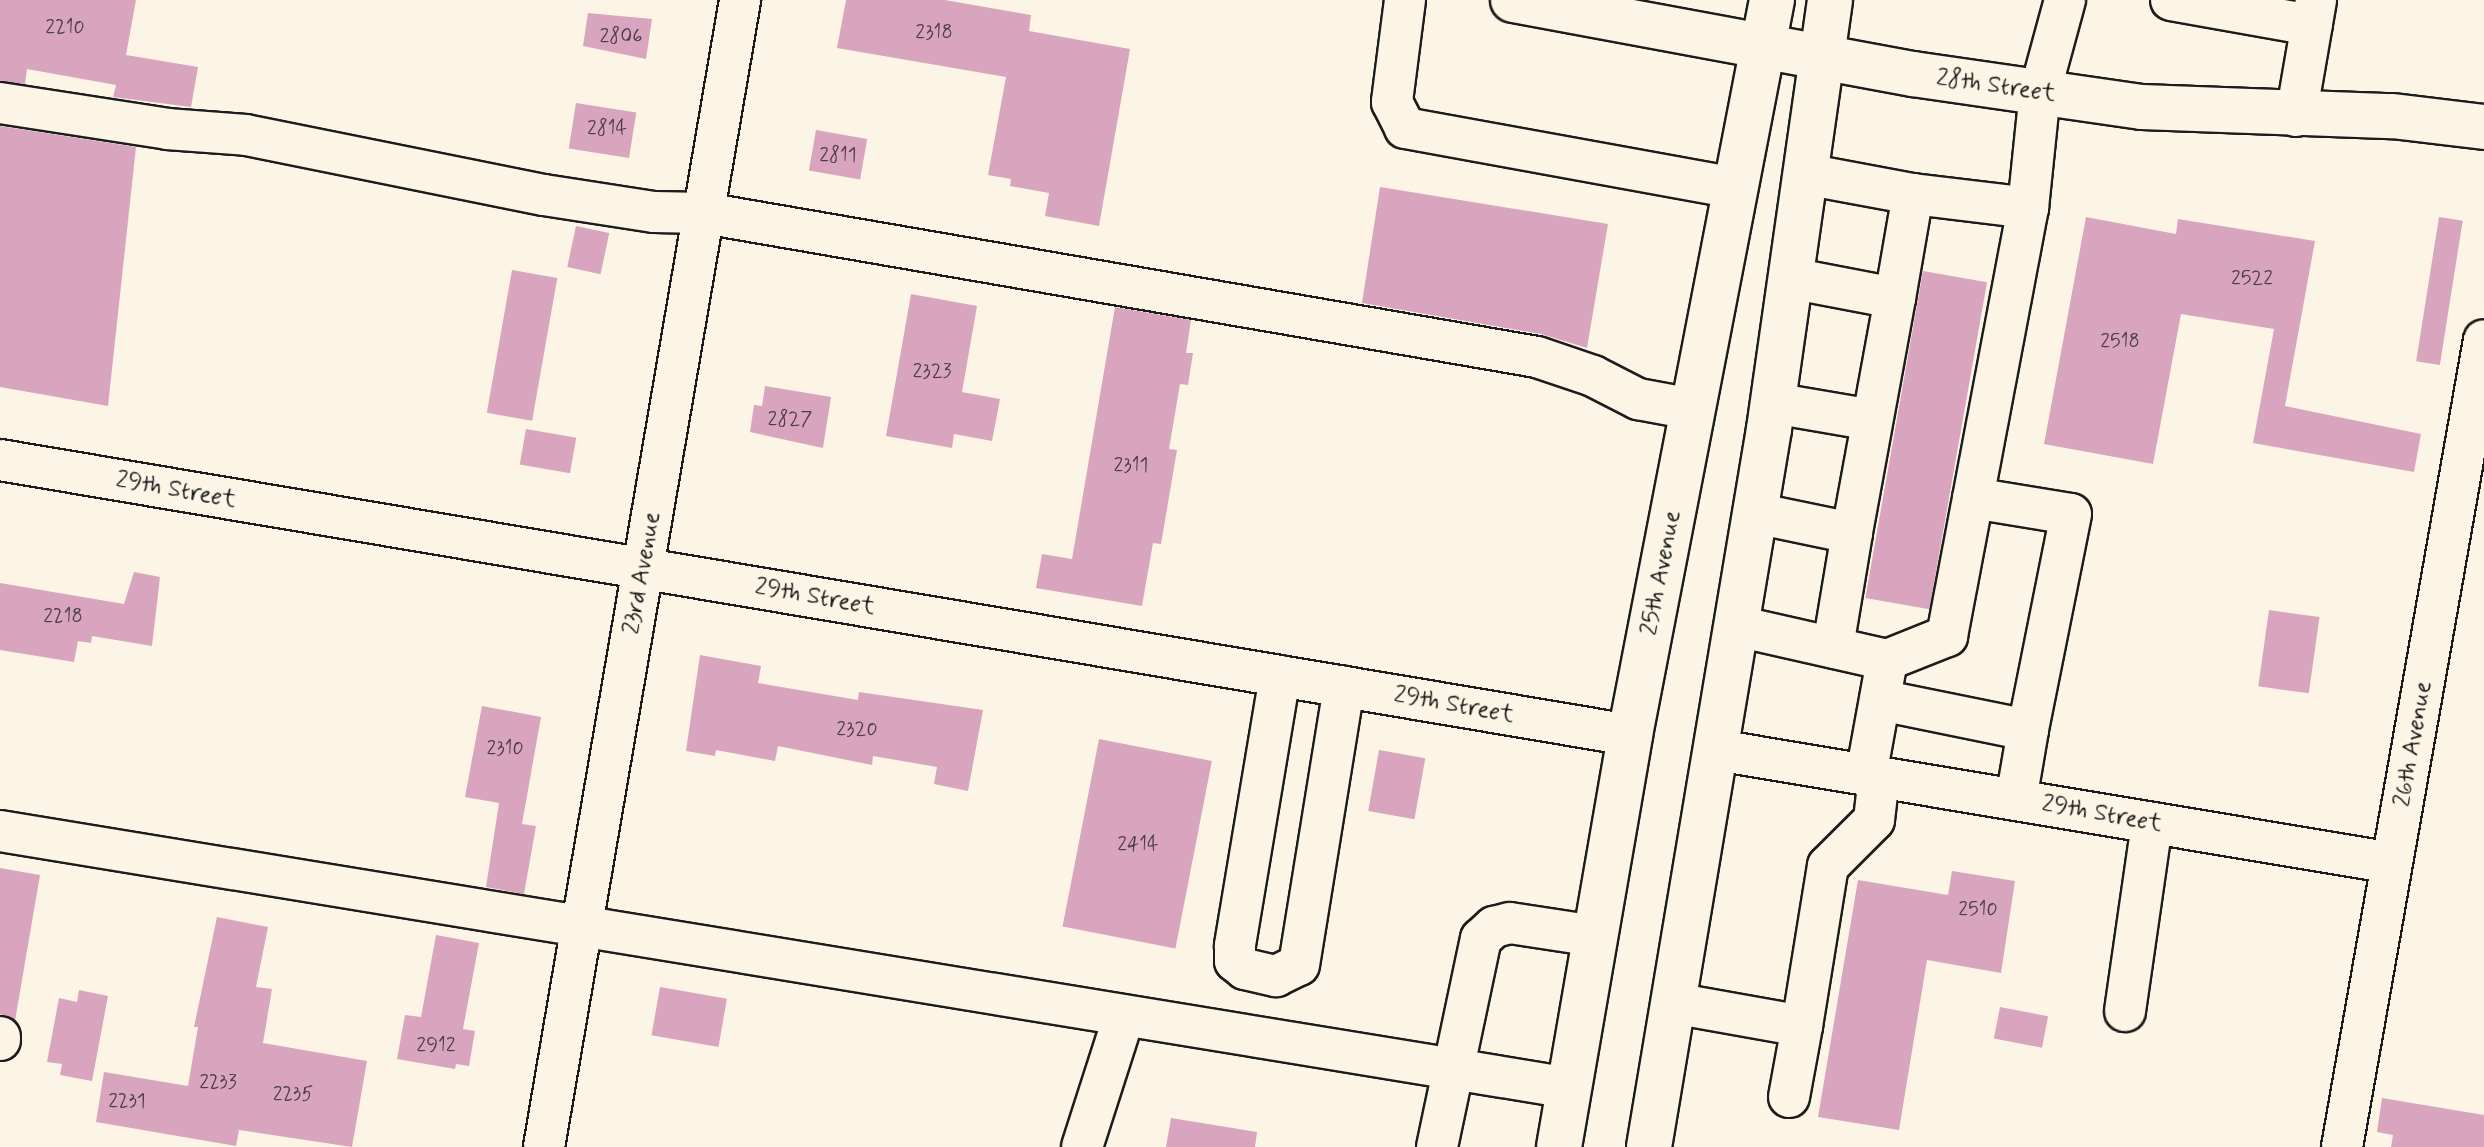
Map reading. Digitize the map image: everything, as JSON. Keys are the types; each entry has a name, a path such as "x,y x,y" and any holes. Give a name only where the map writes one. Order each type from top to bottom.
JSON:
{"main road":[{"name":"28th Street","path":"1513,0 1824,56 2142,107 2296,116 2392,116 2484,127"},
{"name":"25th Avenue","path":"1559,1147 1630,735 1772,0"},
{"path":"1649,1147 1773,403 1830,0"}],"street":[{"name":"23rd Avenue","path":"544,1147 740,0"},
{"path":"1405,0 1392,102 1405,128 1735,188"},
{"path":"1737,626 1887,660 1947,636 2028,208 2040,92 2065,0"},
{"path":"2171,0 2314,13 2296,116"},
{"path":"0,103 167,129 246,135 575,200 704,213 1537,357 1593,376 1638,399 1692,409"},
{"path":"1805,174 1913,194 2028,208"},
{"path":"1833,647 1913,194"},
{"path":"1790,278 1895,298"},
{"name":"26th Avenue","path":"2342,1147 2484,340"},
{"path":"1773,403 1872,420"},
{"name":"29th Street","path":"0,460 1630,735"},
{"path":"1973,498 2071,514 2016,800"},
{"path":"1755,513 1852,533"},
{"path":"1789,1097 1828,866 1874,820 1873,776 1887,660"},
{"path":"1280,676 1235,946 1235,961 1245,969 1276,976 1299,965 1344,687"},
{"path":"1880,700 2028,730"},
{"name":"29th Street","path":"1717,750 2392,863"},
{"path":"2125,1011 2152,823"},
{"path":"0,831 1569,1088"},
{"path":"1437,1147 1451,1069 1481,939 1494,927 1510,923 1595,936"},
{"path":"1673,1003 1802,1026"},
{"path":"1082,1147 1124,1016"}],"building":[{"path":"0,0 136,0 126,55 198,67 191,107 113,97 116,85 27,69 25,84 0,81"},
{"path":"846,0 945,0 1031,15 1029,31 1130,49 1099,226 1045,216 1049,193 1010,186 1011,179 988,175 1006,77 837,48"},
{"path":"588,13 652,19 646,59 583,46"},
{"path":"576,103 636,113 629,158 569,148"},
{"path":"0,126 136,147 108,406 0,387"},
{"path":"816,130 867,139 860,179 809,170"},
{"path":"1380,187 1608,224 1587,348 1541,334 1362,303"},
{"path":"2086,217 2176,234 2178,219 2315,241 2285,406 2421,434 2414,472 2253,443 2274,329 2181,314 2153,464 2044,444"},
{"path":"2439,217 2463,221 2440,365 2416,361"},
{"path":"576,226 609,233 601,274 567,267"},
{"path":"512,270 557,278 532,421 487,413"},
{"path":"1923,271 1987,282 1929,609 1865,598"},
{"path":"911,294 977,306 962,392 1000,399 992,441 954,434 952,448 886,436"},
{"path":"1115,307 1191,320 1186,353 1193,353 1188,385 1180,384 1169,449 1177,450 1161,544 1153,543 1142,606 1036,588 1042,554 1072,559"},
{"path":"765,386 831,397 823,448 750,432 754,405 762,406"},
{"path":"526,429 576,438 570,473 520,464"},
{"path":"134,572 160,577 152,646 92,636 91,643 78,641 74,662 0,650 0,583 124,604"},
{"path":"2269,610 2320,617 2309,693 2258,686"},
{"path":"700,655 761,666 758,683 858,700 859,692 983,710 968,791 934,784 937,767 873,756 872,765 778,746 775,761 716,750 715,756 686,751"},
{"path":"482,706 541,717 522,824 536,826 524,894 486,887 499,803 465,797"},
{"path":"1099,739 1212,761 1175,948 1063,926"},
{"path":"1379,750 1425,758 1415,819 1368,811"},
{"path":"0,868 40,875 15,1021 0,1014"},
{"path":"1952,871 2015,881 2001,973 1927,960 1899,1130 1818,1117 1858,880 1948,895"},
{"path":"217,917 268,927 256,987 272,989 263,1043 367,1061 352,1147 239,1130 236,1146 96,1122 104,1072 188,1086 198,1027 194,1027"},
{"path":"436,935 479,943 463,1029 475,1031 469,1066 456,1064 455,1069 397,1059 405,1015 421,1017"},
{"path":"660,987 727,999 718,1047 651,1035"},
{"path":"79,990 108,996 92,1081 60,1075 62,1064 47,1062 59,998 77,1002"},
{"path":"2000,1007 2048,1016 2042,1048 1994,1038"},
{"path":"2382,1098 2484,1115 2484,1147 2391,1147 2393,1135 2377,1132"},
{"path":"1171,1118 1257,1132 1255,1147 1166,1147"}]}
